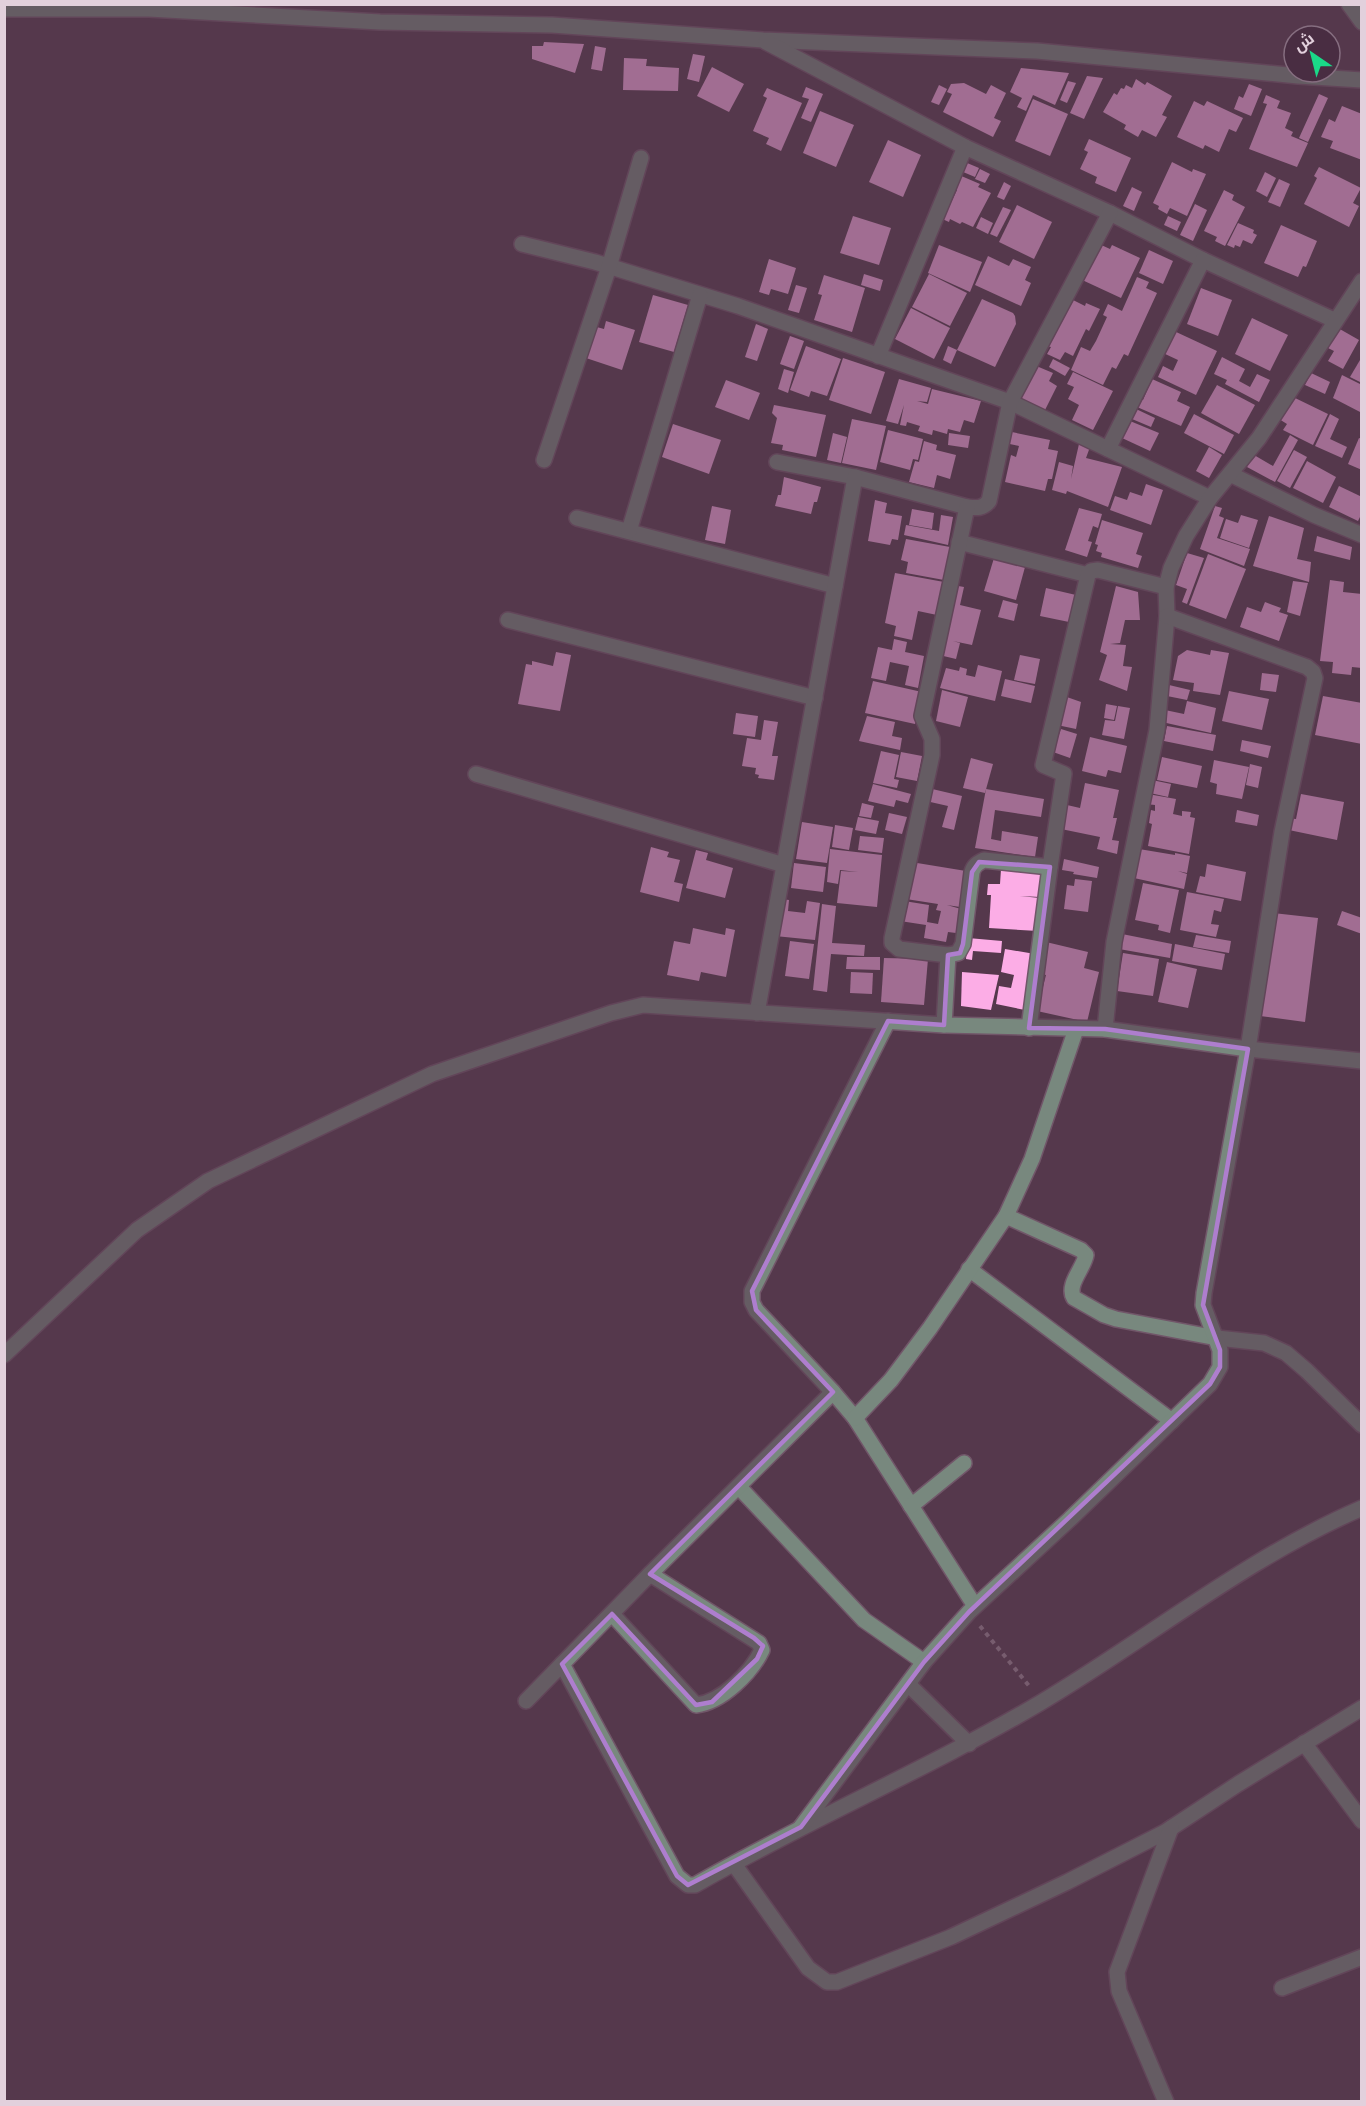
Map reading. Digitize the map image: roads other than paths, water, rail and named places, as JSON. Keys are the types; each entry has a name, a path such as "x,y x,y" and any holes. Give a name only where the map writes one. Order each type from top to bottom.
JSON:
{"street":[{"path":"1349,4 1362,22"},
{"path":"4,9 149,9 380,22 552,25 763,40 1037,51 1362,80"},
{"path":"763,40 964,147 1110,213 1203,260 1335,320"},
{"path":"878,356 964,147"},
{"path":"544,460 609,267 641,158"},
{"path":"777,462 855,477 967,507 981,507 989,501 1010,402 1110,213"},
{"path":"522,244 609,267 738,306 1010,402 1210,498"},
{"path":"1108,449 1203,260"},
{"path":"1105,1029 1114,942 1157,730 1167,616 1166,587 1171,567 1186,536 1210,498 1259,438 1362,281"},
{"path":"629,531 700,294"},
{"path":"1230,474 1304,511 1362,535"},
{"path":"757,1013 855,477"},
{"path":"967,507 922,716 932,739 932,755 891,938 892,943 899,950 948,955 958,953 963,944 972,872 979,862 984,860 1050,867"},
{"path":"577,518 835,586"},
{"path":"959,542 1089,575"},
{"path":"1029,1028 1064,774 1043,765 1089,575 1091,571 1098,570 1166,587"},
{"path":"801,1827 924,1662 972,1609 1210,1384 1220,1367 1220,1350 1203,1305 1248,1049 1285,814 1316,678 1307,667 1167,616"},
{"path":"508,620 814,698"},
{"path":"476,774 784,865"},
{"path":"944,1025 948,955"},
{"path":"4,1355 137,1230 208,1181 432,1074 611,1013 643,1005 944,1025 1105,1029 1248,1049 1362,1061"},
{"path":"888,1021 752,1291 752,1302 756,1311 855,1418 912,1506 972,1609"},
{"path":"855,1418 891,1380 930,1328 1006,1216 1032,1159 1076,1029"},
{"path":"1006,1216 1081,1250 1086,1255 1071,1288 1074,1298 1116,1319 1216,1338 1264,1343 1286,1353 1362,1425"},
{"path":"969,1269 1172,1421"},
{"path":"526,1701 833,1392"},
{"path":"912,1506 964,1462"},
{"path":"739,1487 864,1620 924,1662"},
{"path":"562,1664 677,1876 688,1885 695,1885 801,1827 969,1744 1042,1701 1286,1544 1362,1508"},
{"path":"612,1614 696,1705 712,1702 735,1684 757,1659 762,1650 759,1642 650,1574"},
{"path":"908,1684 969,1744"},
{"path":"734,1864 808,1968 827,1982 837,1982 951,1937 1067,1882 1171,1828 1362,1708"},
{"path":"1304,1743 1362,1821"},
{"path":"1166,2102 1119,1990 1117,1972 1171,1828"},
{"path":"1282,1988 1362,1957"}]}
